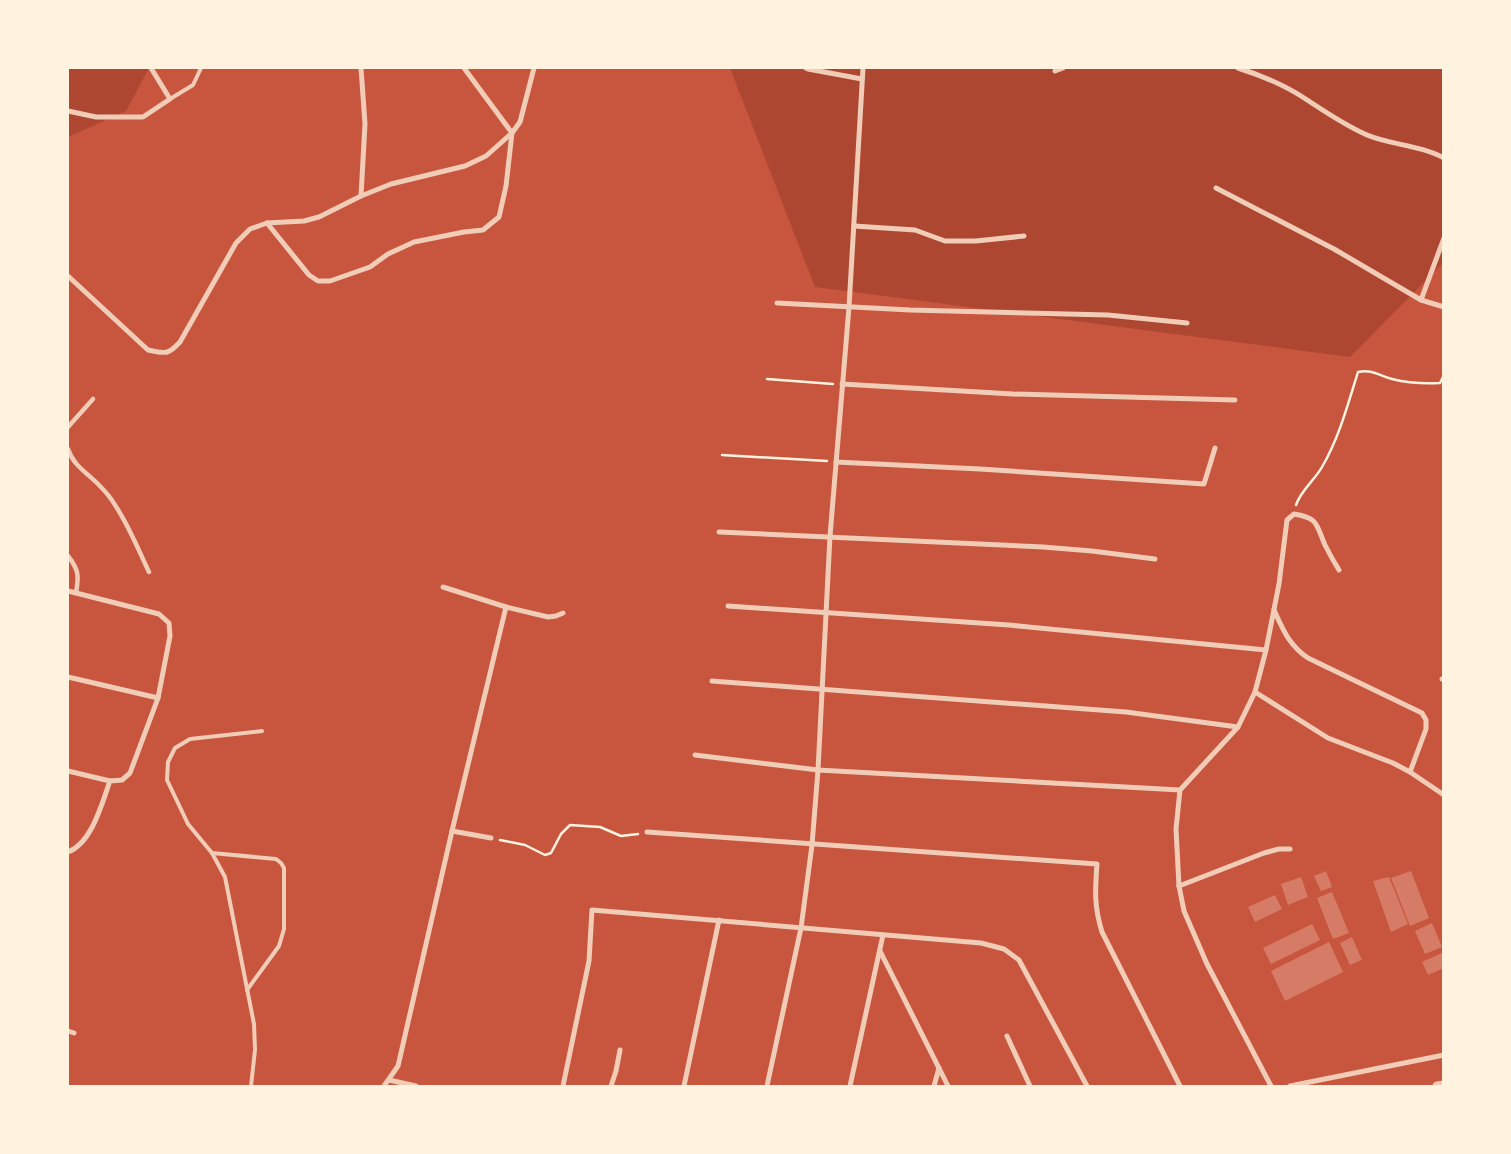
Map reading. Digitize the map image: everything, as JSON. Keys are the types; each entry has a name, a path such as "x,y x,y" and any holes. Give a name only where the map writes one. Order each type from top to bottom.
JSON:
{"street":[{"path":"68,111 96,117 143,117 170,99 151,68"},
{"path":"361,68 365,124 361,196"},
{"path":"267,223 308,275 318,281 330,281 370,267 388,254 414,242 483,230 499,217 506,186 512,133 464,68"},
{"path":"68,276 148,350 164,353 171,352 180,342 236,243 250,229 267,223 319,217 361,196 391,184 465,166 486,156 512,133 520,122 534,68"},
{"path":"806,68 862,79"},
{"path":"767,1086 801,928 812,844 818,770 830,536 849,307 863,68"},
{"path":"1055,71 1062,68"},
{"path":"1238,68 1262,76 1300,95 1336,120 1368,136 1432,151 1444,158"},
{"path":"1216,188 1334,249 1421,300 1444,307"},
{"path":"854,226 915,230 945,241 976,242 1024,236"},
{"path":"1421,300 1444,238"},
{"path":"778,302 910,310 1108,316 1187,323"},
{"path":"842,384 1012,394 1236,400"},
{"path":"68,427 93,399"},
{"path":"836,462 980,469 1204,484 1215,448"},
{"path":"68,449 75,464 98,484 115,504 149,572"},
{"path":"1271,1086 1207,964 1184,911 1179,886 1176,829 1180,790 1238,727 1255,692 1274,610 1288,520 1294,514 1305,516 1319,527 1324,543 1339,570"},
{"path":"719,532 830,536 1082,550 1154,560"},
{"path":"68,556 77,570 76,593"},
{"path":"443,587 506,607 548,617 563,613"},
{"path":"68,591 159,614 169,623 170,636 158,698 130,773 122,780 110,781 68,771"},
{"path":"728,606 1009,625 1266,650"},
{"path":"384,1086 398,1066 506,607"},
{"path":"1274,610 1284,633 1296,650 1308,658 1422,713 1426,720 1426,730 1410,772"},
{"path":"68,677 158,698"},
{"path":"712,681 1108,710 1238,727"},
{"path":"1255,692 1328,738 1393,763 1444,795"},
{"path":"695,755 818,770 1180,790"},
{"path":"68,852 74,850 93,827 110,781"},
{"path":"452,831 491,838"},
{"path":"647,832 1096,864 1094,892 1096,913 1102,932 1180,1086"},
{"path":"1179,886 1264,853 1279,849 1290,849"},
{"path":"563,1086 588,961 592,910 981,943 1004,949 1019,960 1087,1086"},
{"path":"684,1086 719,920"},
{"path":"850,1086 883,935"},
{"path":"880,951 948,1086"},
{"path":"68,1031 74,1032"},
{"path":"1007,1036 1030,1086"},
{"path":"611,1086 620,1050"},
{"path":"1290,1086 1444,1055"},
{"path":"934,1086 939,1068"},
{"path":"389,1080 416,1086"},
{"path":"1437,1086 1444,1085"}],"lane":[{"path":"170,99 193,84 201,68"},
{"path":"251,1086 256,1050 254,1024 225,877 212,853 188,824 167,780 168,762 175,748 190,739 262,731"},
{"path":"212,853 276,859 284,868 284,929 282,938 279,946 247,990"}],"path":[{"path":"1294,514 1300,496 1322,468 1358,372 1368,370 1391,379 1426,384 1440,383 1444,375"},
{"path":"767,379 842,384"},
{"path":"722,455 836,462"},
{"path":"491,838 526,845 545,855 551,853 561,834 570,825 600,827 621,836 631,836 647,832"}],"shaded area":[{"path":"68,68 149,68 126,111 68,137"},
{"path":"730,68 1443,68 1443,263 1350,357 815,287"}],"building":[{"path":"1326,871 1332,887 1321,891 1314,876"},
{"path":"1411,871 1429,918 1410,926 1391,878"},
{"path":"1301,877 1308,897 1288,905 1281,884"},
{"path":"1389,877 1408,924 1391,932 1373,881"},
{"path":"1332,892 1349,933 1333,939 1317,898"},
{"path":"1275,895 1282,909 1255,922 1248,907"},
{"path":"1432,923 1442,947 1425,954 1415,931"},
{"path":"1312,924 1320,940 1271,964 1263,948"},
{"path":"1352,937 1362,960 1350,965 1340,943"},
{"path":"1329,942 1343,972 1285,1001 1271,971"},
{"path":"1444,952 1444,968 1428,975 1422,962"}]}
